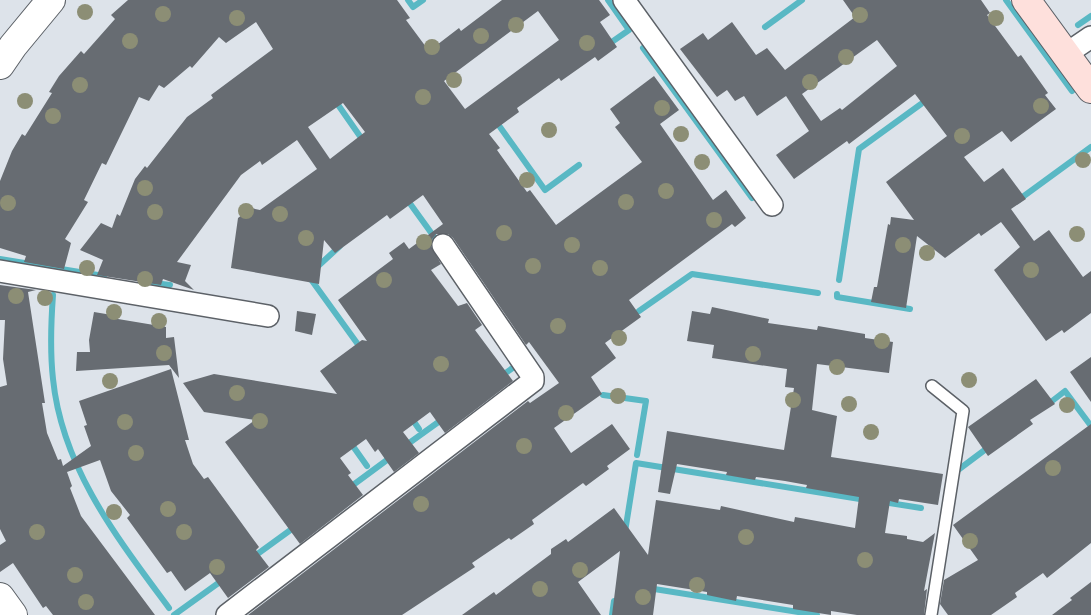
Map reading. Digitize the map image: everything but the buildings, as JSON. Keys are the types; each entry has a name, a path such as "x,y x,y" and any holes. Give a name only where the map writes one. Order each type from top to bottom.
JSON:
{"main road":[{"path":"1026,0 1091,89"}],"street":[{"path":"0,65 13,46 51,0"},
{"path":"624,0 772,205"},
{"path":"1066,54 1091,37"},
{"path":"227,615 533,382 533,377 443,245"},
{"path":"0,271 268,316"},
{"path":"0,597 13,615"}],"lane":[{"path":"931,615 963,410 932,386"}],"waterway":[{"path":"408,0 413,7 423,0"},
{"path":"606,46 629,30 608,0"},
{"path":"765,27 802,0"},
{"path":"1006,0 1072,91"},
{"path":"1078,25 1091,16"},
{"path":"643,48 752,198"},
{"path":"334,99 364,142"},
{"path":"839,280 859,149 921,104"},
{"path":"500,127 545,190 579,165"},
{"path":"1017,201 1091,147"},
{"path":"406,198 440,245"},
{"path":"316,268 340,246"},
{"path":"0,259 104,276"},
{"path":"639,311 692,274 818,293"},
{"path":"310,278 362,350"},
{"path":"154,283 170,285"},
{"path":"837,294 837,297 910,309"},
{"path":"53,295 51,337 53,379 58,412 68,443 80,472 112,529 169,608"},
{"path":"500,377 521,362"},
{"path":"1047,405 1065,391 1091,426"},
{"path":"603,395 646,401 637,455"},
{"path":"410,416 419,429"},
{"path":"405,446 444,418"},
{"path":"350,442 367,466"},
{"path":"954,473 990,446"},
{"path":"349,488 391,457"},
{"path":"625,532 636,463 866,500"},
{"path":"883,502 921,508"},
{"path":"252,558 296,526"},
{"path":"174,615 224,579"},
{"path":"648,588 817,615"},
{"path":"612,615 614,601"}]}
